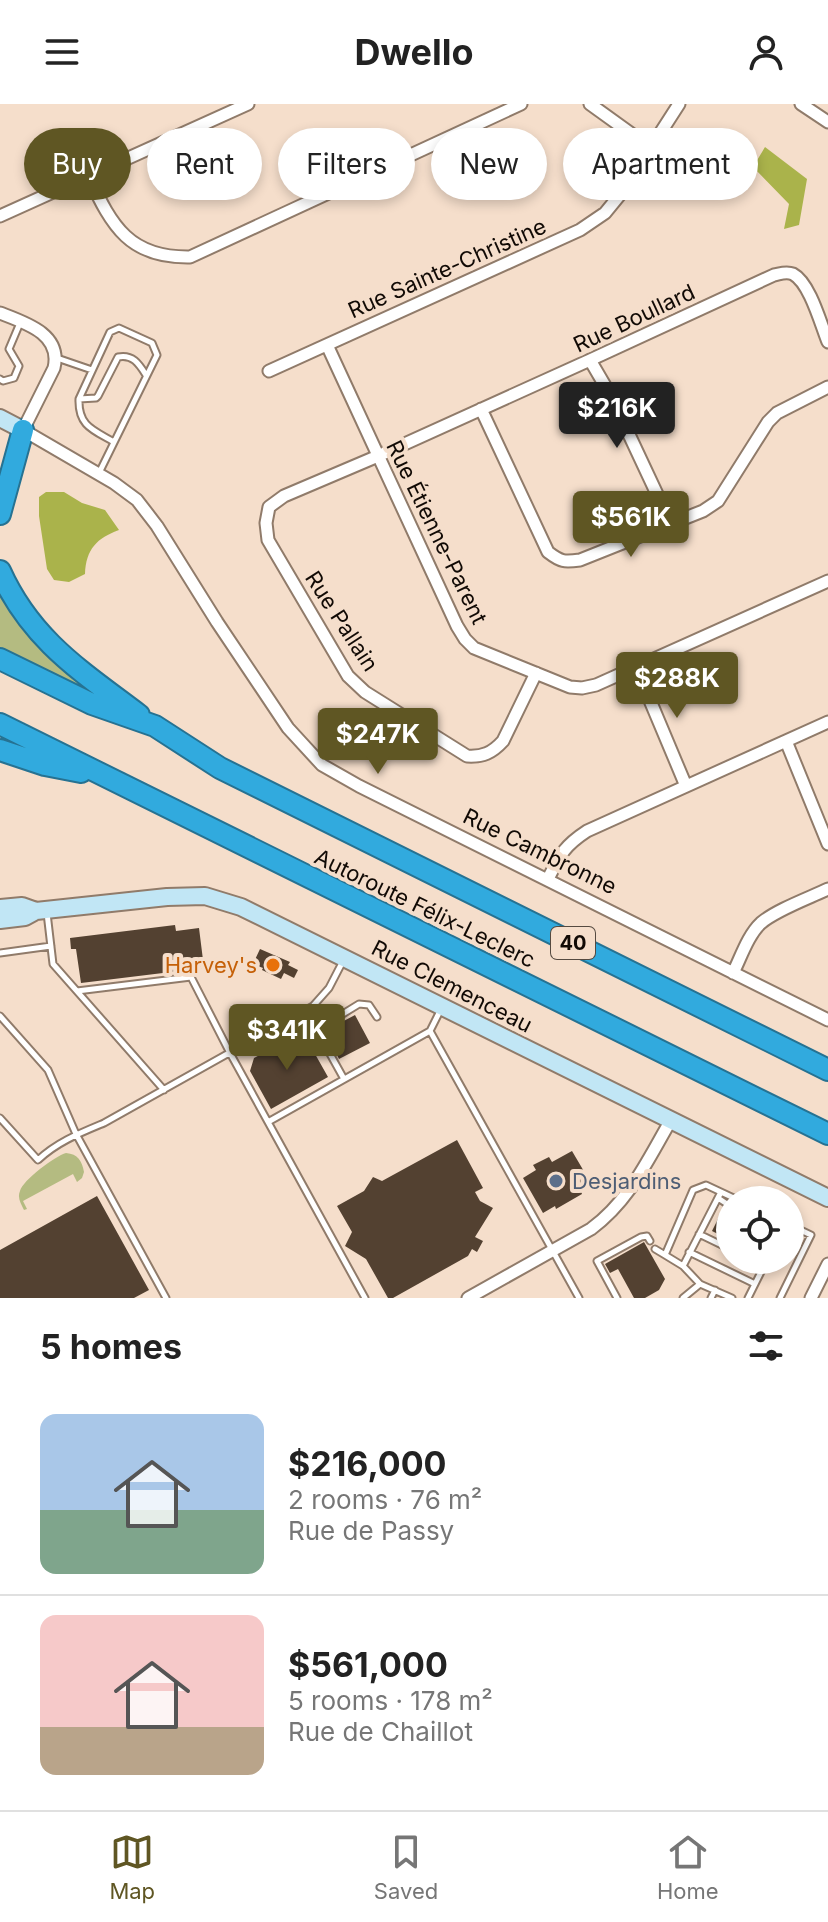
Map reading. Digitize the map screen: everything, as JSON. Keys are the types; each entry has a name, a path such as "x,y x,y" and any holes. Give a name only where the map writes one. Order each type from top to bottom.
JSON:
{"highway":[{"path":"0,466 23,430"},
{"path":"0,514 23,430"},
{"path":"0,571 11,596 49,644 68,662 155,726"},
{"name":"Autoroute Félix-Leclerc","path":"0,659 92,704 155,726 220,768 828,1070"},
{"name":"Autoroute Félix-Leclerc","path":"0,724 828,1134"},
{"path":"0,750 45,765 108,777"}],"street":[{"path":"131,158 248,104"},
{"path":"100,200 111,221 127,238 148,251 170,257 190,257 521,104"},
{"path":"590,104 623,128"},
{"name":"Rue Sainte-Christine","path":"664,128 679,104"},
{"path":"801,104 827,120"},
{"path":"0,216 37,200"},
{"name":"Rue Sainte-Christine","path":"269,371 580,230 605,213 616,200"},
{"name":"Rue Boullard","path":"378,456 774,275 795,275 810,295 828,342"},
{"path":"0,313 43,334 51,341 57,358 23,430"},
{"name":"Rue Étienne-Parent","path":"327,345 457,626 474,648 570,687 582,688 596,685 828,581"},
{"path":"590,360 611,396 671,524"},
{"path":"481,409 548,552 559,561 580,560 703,511 718,501 768,422 777,413 828,387"},
{"name":"Rue Cambronne","path":"0,418 137,500 288,728 322,765 828,1020"},
{"name":"Rue Pallain","path":"378,456 284,496 269,507 266,523 268,540 348,676 365,692 467,756 478,757 494,750 503,741 536,673"},
{"path":"636,667 686,786"},
{"path":"548,879 559,855 570,842 587,831 828,722"},
{"path":"786,741 828,844"},
{"path":"733,973 761,923 828,889"},
{"name":"Rue Clemenceau","path":"0,920 25,917 41,911 167,897 205,896 241,907 828,1198"},
{"name":"Rue Clemenceau","path":"0,908 22,906 41,911"},
{"path":"468,1298 608,1217 620,1204 671,1120"},
{"path":"811,1298 828,1264"}],"lane":[{"path":"9,349 20,322"},
{"path":"98,474 114,442 147,376 157,355 152,343 119,328 110,332 79,399 83,421 114,442"},
{"path":"0,345 9,349 19,366 14,378 0,379"},
{"path":"79,399 98,396 118,357 126,355 139,363 147,376"},
{"path":"57,358 92,370"},
{"path":"41,911 53,964 164,1090"},
{"path":"0,953 51,946"},
{"path":"0,1118 38,1160 50,1148 104,1123 313,1006 329,988 345,957"},
{"path":"77,991 191,977 365,1298"},
{"path":"344,1079 319,1034 320,1028 359,1004 369,1005 377,1017"},
{"path":"268,1122 430,1031 442,1006"},
{"path":"0,1016 48,1070 76,1134 166,1298"},
{"path":"430,1031 579,1298"},
{"path":"665,1255 693,1190 706,1185 716,1192"},
{"path":"683,1266 716,1202"},
{"path":"804,1232 811,1235 804,1249"},
{"path":"699,1234 716,1242"},
{"path":"617,1298 597,1261 641,1237 647,1236 650,1241"},
{"path":"655,1249 683,1266 700,1284 732,1298"},
{"path":"689,1252 755,1284"},
{"path":"748,1298 760,1274"},
{"path":"780,1298 792,1274"},
{"path":"683,1298 700,1284"},
{"path":"711,1298 715,1290"}],"green space":[{"path":"765,147 807,179 799,225 784,229 789,204 758,172 758,159"},
{"path":"46,492 64,492 82,503 105,510 119,530 94,546 85,574 69,582 54,580 47,569 39,516 39,497"},
{"path":"0,589 106,700 0,647"},
{"path":"66,1153 81,1161 82,1178 77,1182 73,1174 23,1201 27,1209 24,1210 19,1196 22,1186 40,1169"}],"building":[{"path":"175,925 176,931 199,928 204,968 81,983 76,949 71,949 70,938"},
{"path":"260,949 290,962 288,965 298,970 294,978 284,973 281,979 253,964"},
{"path":"355,1015 370,1043 339,1059 325,1031"},
{"path":"306,1038 328,1077 271,1109 250,1071 254,1058 284,1042 288,1048"},
{"path":"457,1140 483,1188 475,1192 480,1201 493,1208 475,1237 483,1241 477,1252 472,1249 468,1256 388,1298 366,1259 345,1246 352,1232 337,1206 364,1191 373,1177 382,1181"},
{"path":"572,1151 592,1185 556,1209 555,1206 543,1213 523,1178 536,1170 533,1165 549,1157 552,1162"},
{"path":"97,1196 149,1290 134,1298 0,1298 0,1250"},
{"path":"644,1242 665,1279 659,1290 645,1298 634,1298 618,1269 610,1273 605,1264"}],"place":[{"name":"Harvey's","path":"273,965"},
{"name":"Desjardins","path":"556,1181"}]}
